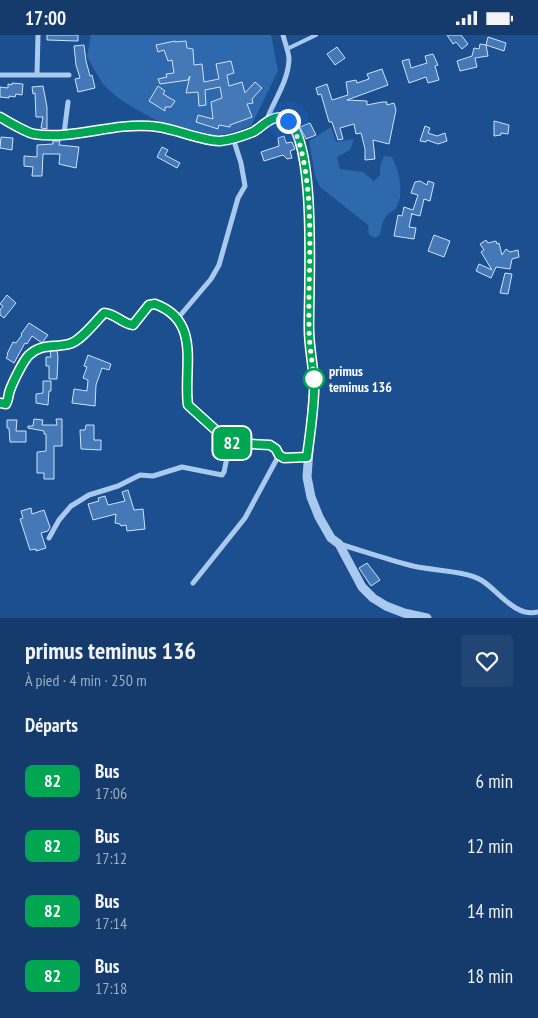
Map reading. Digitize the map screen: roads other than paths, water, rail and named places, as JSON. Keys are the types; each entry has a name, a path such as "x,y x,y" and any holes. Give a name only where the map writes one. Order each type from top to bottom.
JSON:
{"street":[{"path":"37,74 38,35"},
{"path":"265,123 286,73 288,58 283,35"},
{"path":"0,75 70,75"},
{"path":"64,134 68,102"},
{"path":"0,117 32,134 64,134 138,125 165,127 220,141 250,133 272,119 284,118 293,127 298,137 308,185 310,221 309,335 314,383 307,477 311,497 319,517 331,538 339,544 408,565 470,575 483,581 518,612 538,612"},
{"path":"233,138 241,163 245,186 238,198 219,265 211,279 178,318 188,347 188,405 230,443 270,445 284,458 307,457"},
{"path":"49,538 59,520 71,507 89,495 118,486 140,475 153,476 182,467 222,475 230,443"},
{"path":"193,583 245,517 279,455"},
{"path":"339,544 362,587 373,599 404,613 427,618"}],"lane":[{"path":"287,49 316,35"},
{"path":"0,403 6,404 9,400 10,390 27,357 49,345 69,344 75,341 104,313 110,313 129,325 133,325 149,305 155,304 178,318"}],"place":[{"name":"primus teminus 136","path":"314,379"}]}
